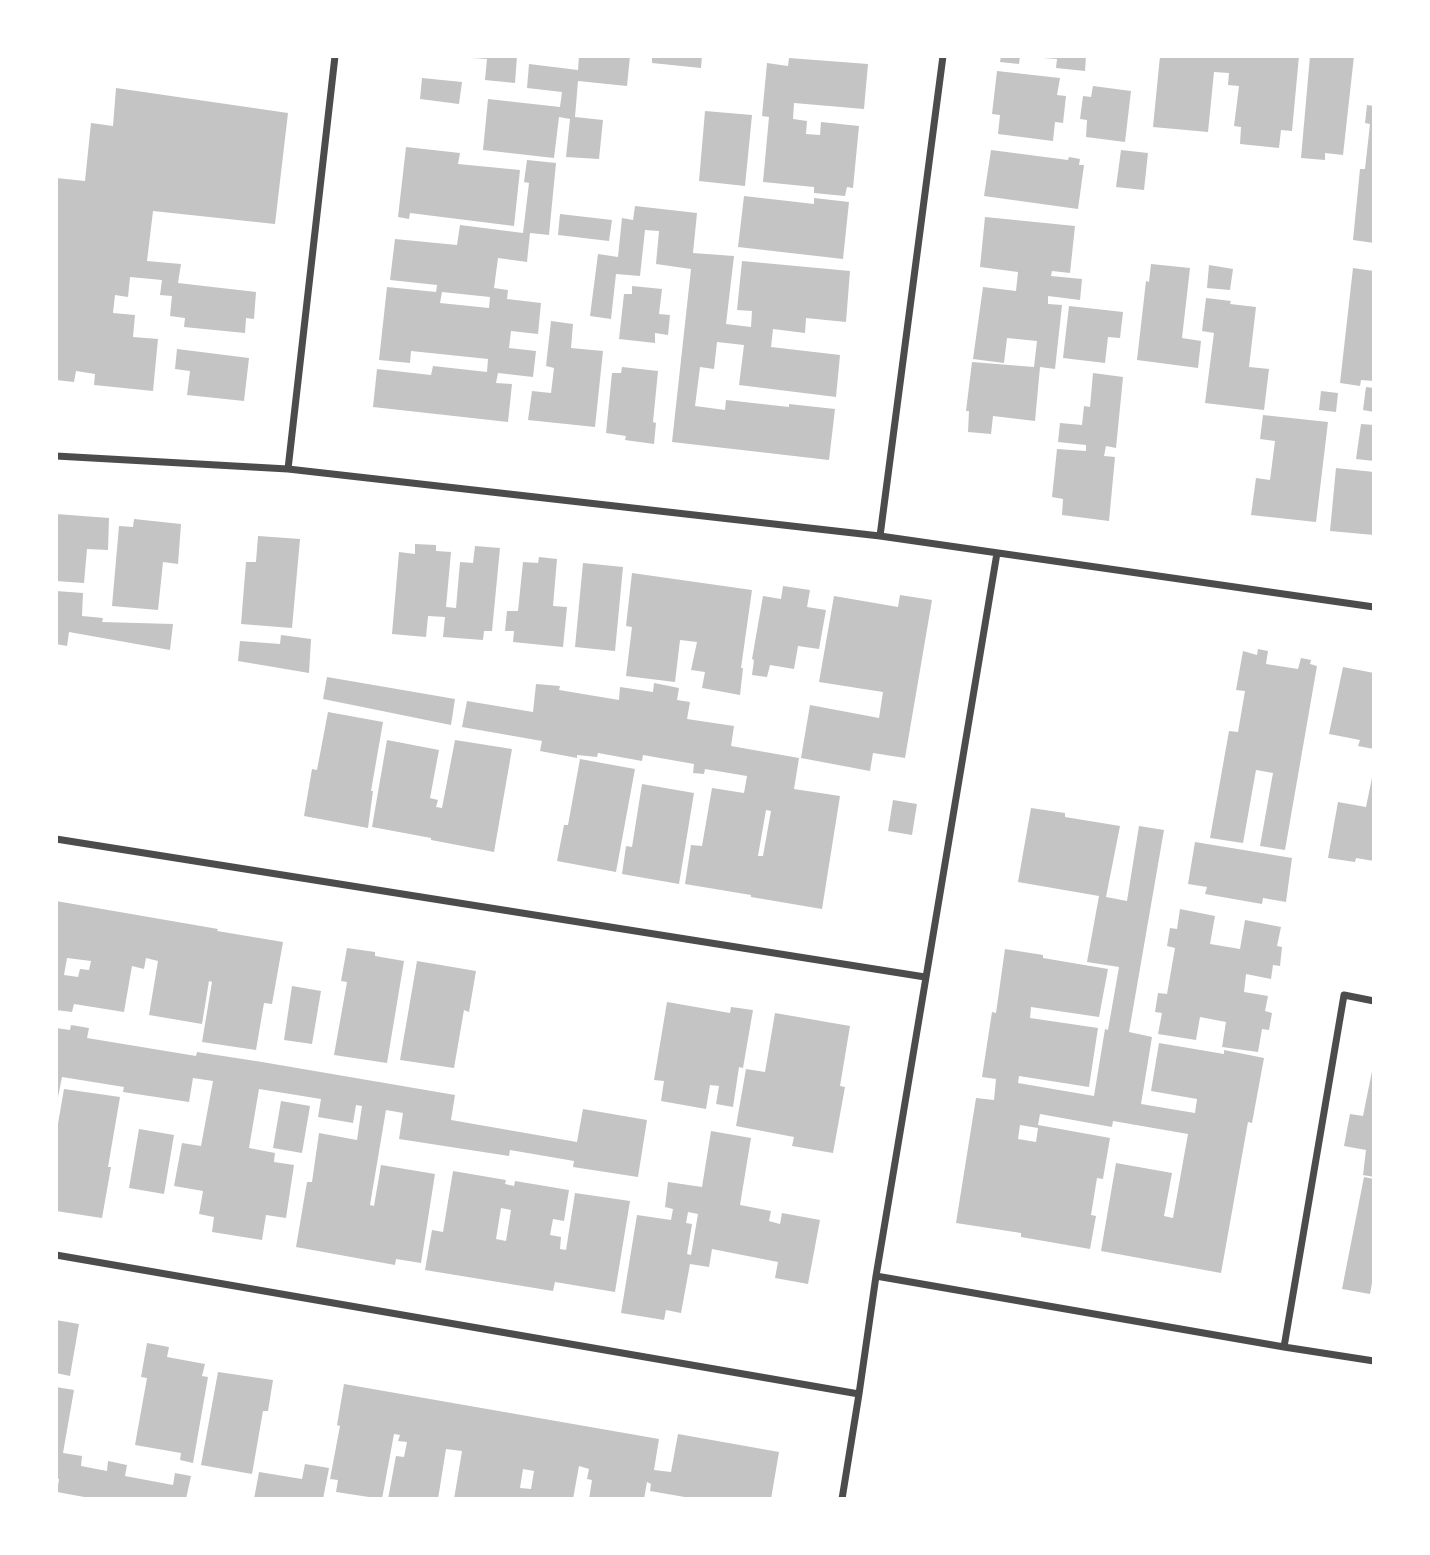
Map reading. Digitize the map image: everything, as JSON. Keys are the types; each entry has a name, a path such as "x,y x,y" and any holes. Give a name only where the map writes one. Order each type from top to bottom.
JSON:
{"street":[{"path":"288,470 335,56"},
{"path":"880,536 943,56"},
{"path":"56,456 288,470 880,536 1374,607"},
{"path":"842,1499 876,1276 997,553"},
{"path":"56,839 925,977"},
{"path":"1284,1347 1344,995 1374,1001"},
{"path":"56,1255 859,1394"},
{"path":"876,1276 1374,1361"}],"building":[{"path":"472,56 517,56 515,83 485,80 487,59"},
{"path":"579,56 630,56 627,86 578,81 575,117 603,120 599,159 566,157 570,119 559,117 554,158 483,150 488,99 560,107 562,92 527,88 529,64 578,70"},
{"path":"652,56 702,56 701,68 652,63"},
{"path":"1001,56 1020,56 1019,64 1000,62"},
{"path":"1043,56 1086,56 1085,71 1056,68 1057,59"},
{"path":"1160,56 1299,56 1292,131 1281,130 1279,148 1240,144 1241,127 1234,126 1239,86 1228,85 1229,73 1214,72 1208,132 1153,127"},
{"path":"1310,56 1354,56 1343,155 1325,153 1325,160 1301,158"},
{"path":"789,58 868,64 864,109 794,103 793,119 807,121 806,134 820,135 821,122 859,126 853,188 847,187 845,196 814,193 814,187 763,182 769,117 762,116 767,63 788,66"},
{"path":"997,71 1060,78 1057,95 1066,96 1063,123 1055,122 1053,141 998,134 1000,115 992,114"},
{"path":"422,78 462,82 459,104 420,99"},
{"path":"1093,86 1131,91 1125,142 1086,137 1087,120 1080,119 1083,96 1091,97"},
{"path":"116,88 288,113 275,224 153,211 147,261 181,264 178,283 256,292 254,319 246,318 245,333 184,327 185,318 170,316 172,296 160,295 162,280 130,277 128,297 115,295 113,313 135,315 133,337 158,339 153,391 94,385 95,374 76,371 74,382 56,380 56,178 85,181 91,123 113,126"},
{"path":"1367,105 1374,106 1374,243 1353,240 1360,169 1365,169 1370,124 1365,123"},
{"path":"705,111 752,115 745,186 699,181"},
{"path":"406,147 460,153 458,164 520,170 514,226 410,213 409,219 398,217"},
{"path":"991,150 1068,160 1069,157 1080,159 1079,165 1084,165 1078,209 984,196"},
{"path":"1121,150 1148,153 1144,190 1116,187"},
{"path":"527,160 556,163 549,235 530,233 527,262 498,258 494,288 508,290 507,299 541,303 538,334 511,331 509,348 536,351 533,377 498,373 496,383 512,384 508,422 373,407 377,369 431,375 433,366 487,372 488,359 411,351 410,363 379,360 387,287 436,292 437,285 390,280 395,239 457,245 460,225 523,233 529,183 524,182","holes":["442,292 490,297 489,308 440,303"]},
{"path":"744,196 814,204 814,198 849,202 843,259 738,247"},
{"path":"635,206 697,213 693,253 734,256 726,324 751,327 752,311 737,310 742,261 850,271 846,322 806,318 805,333 773,329 771,347 840,355 836,397 739,385 744,345 717,342 714,369 700,367 695,406 725,410 726,400 835,409 829,460 672,442 691,269 656,264 659,231 645,230 640,276 616,274 611,319 590,316 598,254 618,257 622,218 633,220"},
{"path":"560,214 612,220 609,241 558,235"},
{"path":"985,217 1075,226 1070,273 1052,271 1051,276 1082,279 1080,300 1048,296 1048,304 1062,305 1055,369 1040,367 1035,421 993,416 991,434 968,432 969,411 966,411 972,362 1034,367 1037,341 1007,338 1004,363 973,359 983,287 1016,291 1018,272 980,267"},
{"path":"1151,264 1190,268 1182,338 1201,341 1198,368 1137,360 1146,281 1149,282"},
{"path":"1209,265 1233,269 1230,290 1207,288"},
{"path":"1353,268 1374,271 1374,381 1361,380 1360,386 1340,383"},
{"path":"632,286 662,289 659,314 670,315 668,335 655,333 655,343 619,339 624,294 632,294"},
{"path":"1206,298 1256,307 1249,367 1269,369 1264,410 1205,403 1214,333 1202,331"},
{"path":"1069,306 1123,312 1120,338 1108,337 1105,363 1063,358"},
{"path":"551,321 573,324 571,348 603,351 595,427 528,420 532,391 551,393 554,368 546,366"},
{"path":"177,349 249,358 244,401 187,395 190,371 175,369"},
{"path":"622,367 658,371 653,422 656,423 654,444 625,440 626,436 606,433 612,373 621,373"},
{"path":"1093,373 1123,377 1116,448 1106,446 1104,456 1115,457 1109,521 1062,515 1063,499 1052,497 1057,449 1086,451 1086,445 1058,442 1060,423 1082,425 1084,406 1090,407"},
{"path":"1366,387 1374,388 1374,412 1363,410"},
{"path":"1321,391 1338,393 1336,412 1319,410"},
{"path":"1263,415 1328,422 1316,522 1251,515 1256,478 1270,480 1275,441 1260,439"},
{"path":"1361,424 1374,425 1374,461 1356,459"},
{"path":"1336,468 1374,472 1374,535 1330,531"},
{"path":"56,514 109,518 108,550 87,549 84,583 56,581"},
{"path":"134,519 181,524 178,564 163,562 158,610 112,606 119,526 133,527"},
{"path":"258,536 300,539 292,628 241,624 246,562 256,562"},
{"path":"415,544 436,545 436,551 451,552 446,607 456,608 460,562 473,563 475,546 500,548 492,631 484,631 483,640 443,637 445,617 428,616 426,637 392,634 399,552 415,554"},
{"path":"539,557 557,559 553,606 567,607 563,647 513,642 514,631 505,631 507,611 518,611 523,562 538,563"},
{"path":"583,563 623,567 615,651 575,647"},
{"path":"632,573 752,590 740,695 702,688 705,672 691,670 697,642 680,640 675,682 626,676 632,627 626,626"},
{"path":"783,586 810,590 807,607 826,610 819,649 798,646 794,669 770,665 767,677 752,675 752,659 763,596 781,599"},
{"path":"56,591 83,593 82,616 103,618 102,622 173,624 170,650 69,632 67,646 56,644"},
{"path":"900,595 932,600 905,758 873,753 870,771 801,758 810,705 879,718 883,692 819,682 834,596 898,607"},
{"path":"281,635 311,639 309,673 238,661 240,641 280,644"},
{"path":"1258,649 1268,651 1266,664 1298,669 1301,658 1311,660 1310,664 1317,666 1285,850 1260,846 1273,773 1256,770 1243,843 1210,838 1229,731 1238,732 1245,691 1236,690 1243,651 1257,655"},
{"path":"1343,667 1374,673 1374,749 1358,746 1360,740 1329,734"},
{"path":"327,677 455,699 451,725 323,699"},
{"path":"654,683 679,688 677,700 690,702 687,719 734,726 731,746 799,758 794,789 840,796 822,909 685,884 691,845 702,846 712,788 744,793 747,776 705,769 704,774 693,773 694,764 643,755 642,761 598,753 597,757 577,755 577,758 540,751 542,741 462,727 467,701 533,712 536,684 560,686 559,690 619,700 620,687 653,692","holes":["766,810 771,811 763,856 758,856"]},
{"path":"328,712 383,722 371,791 368,828 304,816 312,769 317,770"},
{"path":"387,740 439,750 430,798 438,800 436,807 442,808 455,740 512,749 494,852 372,827"},
{"path":"580,759 635,769 616,872 557,861 564,825 568,825"},
{"path":"1373,773 1374,861 1356,858 1355,862 1328,858 1338,802 1366,807"},
{"path":"642,784 694,793 679,884 622,874 626,846 632,847"},
{"path":"893,800 917,804 912,835 888,831"},
{"path":"1031,808 1120,826 1106,897 1127,901 1139,826 1164,830 1129,1032 1152,1037 1141,1104 1195,1113 1197,1099 1151,1091 1159,1043 1224,1054 1224,1050 1264,1058 1252,1123 1248,1122 1221,1273 1101,1251 1116,1163 1172,1173 1164,1216 1173,1218 1188,1134 1113,1121 1112,1127 1040,1114 1038,1125 1110,1138 1103,1179 1097,1178 1091,1215 1096,1216 1090,1249 1021,1237 1021,1233 956,1223 976,1098 994,1100 996,1079 982,1077 992,1012 996,1013 1005,949 1108,969 1099,1017 1031,1007 1030,1018 1098,1028 1089,1087 1019,1076 1018,1083 1094,1096 1105,1029 1108,1030 1119,967 1087,962 1099,896 1018,882","holes":["1020,1125 1038,1128 1036,1142 1018,1139"]},
{"path":"1195,842 1292,858 1286,902 1263,898 1262,904 1205,894 1207,887 1188,884"},
{"path":"56,901 283,942 272,1004 264,1003 256,1050 202,1042 212,982 209,981 202,1024 149,1015 158,961 146,958 144,969 132,966 124,1012 74,1004 72,1012 56,1010","holes":["67,958 91,961 89,970 80,969 78,977 64,975"]},
{"path":"1180,909 1215,916 1210,944 1240,949 1245,920 1281,927 1277,946 1282,947 1280,966 1273,965 1271,979 1246,974 1244,992 1268,996 1265,1011 1272,1013 1269,1030 1262,1029 1258,1052 1222,1047 1226,1022 1200,1017 1196,1040 1158,1034 1162,1013 1155,1012 1158,993 1167,994 1175,948 1167,946 1170,928 1177,929"},
{"path":"347,948 375,952 375,956 404,961 387,1063 334,1055 347,982 341,981"},
{"path":"417,961 476,971 469,1012 464,1010 454,1068 400,1060"},
{"path":"292,986 321,991 312,1044 284,1040"},
{"path":"667,1002 730,1013 731,1007 753,1010 743,1068 739,1067 733,1107 716,1104 719,1086 710,1085 706,1109 661,1101 664,1081 654,1080"},
{"path":"775,1013 850,1026 840,1086 845,1087 833,1153 792,1146 794,1137 736,1126 746,1069 765,1072"},
{"path":"71,1025 89,1028 87,1038 196,1056 197,1052 262,1062 455,1095 451,1120 577,1142 583,1109 647,1120 638,1177 573,1167 574,1161 510,1150 509,1156 399,1139 403,1113 386,1110 370,1205 374,1206 381,1165 435,1174 421,1263 396,1259 395,1265 296,1247 307,1182 312,1182 319,1133 357,1140 362,1106 356,1105 353,1123 318,1117 321,1099 259,1089 249,1148 275,1153 274,1162 294,1165 286,1218 266,1215 262,1240 212,1232 214,1217 199,1214 203,1191 174,1186 182,1143 201,1146 213,1081 193,1078 189,1102 123,1092 124,1087 62,1077 56,1102 56,1028 70,1030"},
{"path":"1373,1066 1374,1177 1363,1175 1366,1150 1344,1146 1350,1114 1363,1116"},
{"path":"64,1089 120,1097 102,1218 56,1211 56,1135"},
{"path":"281,1101 310,1106 302,1153 273,1148"},
{"path":"139,1129 174,1135 164,1194 129,1188"},
{"path":"711,1131 751,1138 740,1205 771,1211 769,1221 780,1224 782,1213 820,1220 808,1284 775,1278 778,1262 712,1249 709,1267 690,1264 681,1313 666,1310 664,1320 621,1313 637,1215 671,1220 673,1209 665,1207 668,1182 702,1187","holes":["688,1212 698,1214 691,1255 687,1254 692,1224 686,1223"]},
{"path":"453,1171 506,1180 505,1184 514,1186 515,1181 569,1190 564,1221 553,1219 550,1235 561,1237 560,1249 566,1250 575,1193 630,1201 615,1292 555,1282 553,1291 425,1270 432,1230 443,1232","holes":["501,1208 511,1210 506,1241 496,1239"]},
{"path":"1364,1177 1374,1179 1374,1272 1370,1294 1342,1289"},
{"path":"56,1320 79,1324 70,1376 56,1373"},
{"path":"147,1343 169,1347 167,1357 205,1364 202,1376 208,1377 193,1463 180,1460 181,1453 135,1445 147,1378 141,1377"},
{"path":"218,1372 273,1380 268,1411 263,1411 252,1474 201,1465"},
{"path":"344,1384 659,1439 654,1470 671,1472 678,1434 779,1452 771,1499 696,1499 650,1491 651,1484 647,1482 644,1499 589,1499 592,1480 587,1479 589,1469 579,1466 573,1499 454,1499 462,1451 446,1449 438,1499 388,1499 396,1456 404,1457 407,1442 398,1441 400,1435 394,1434 382,1499 336,1492 338,1480 330,1479 340,1426 337,1425","holes":["523,1469 534,1471 531,1489 520,1488"]},
{"path":"56,1387 74,1390 63,1453 82,1456 81,1466 107,1471 108,1461 127,1465 125,1476 173,1485 175,1473 191,1476 186,1499 95,1499 57,1492 59,1479 56,1478"},
{"path":"305,1464 329,1468 323,1499 254,1499 259,1472 302,1479"}]}
